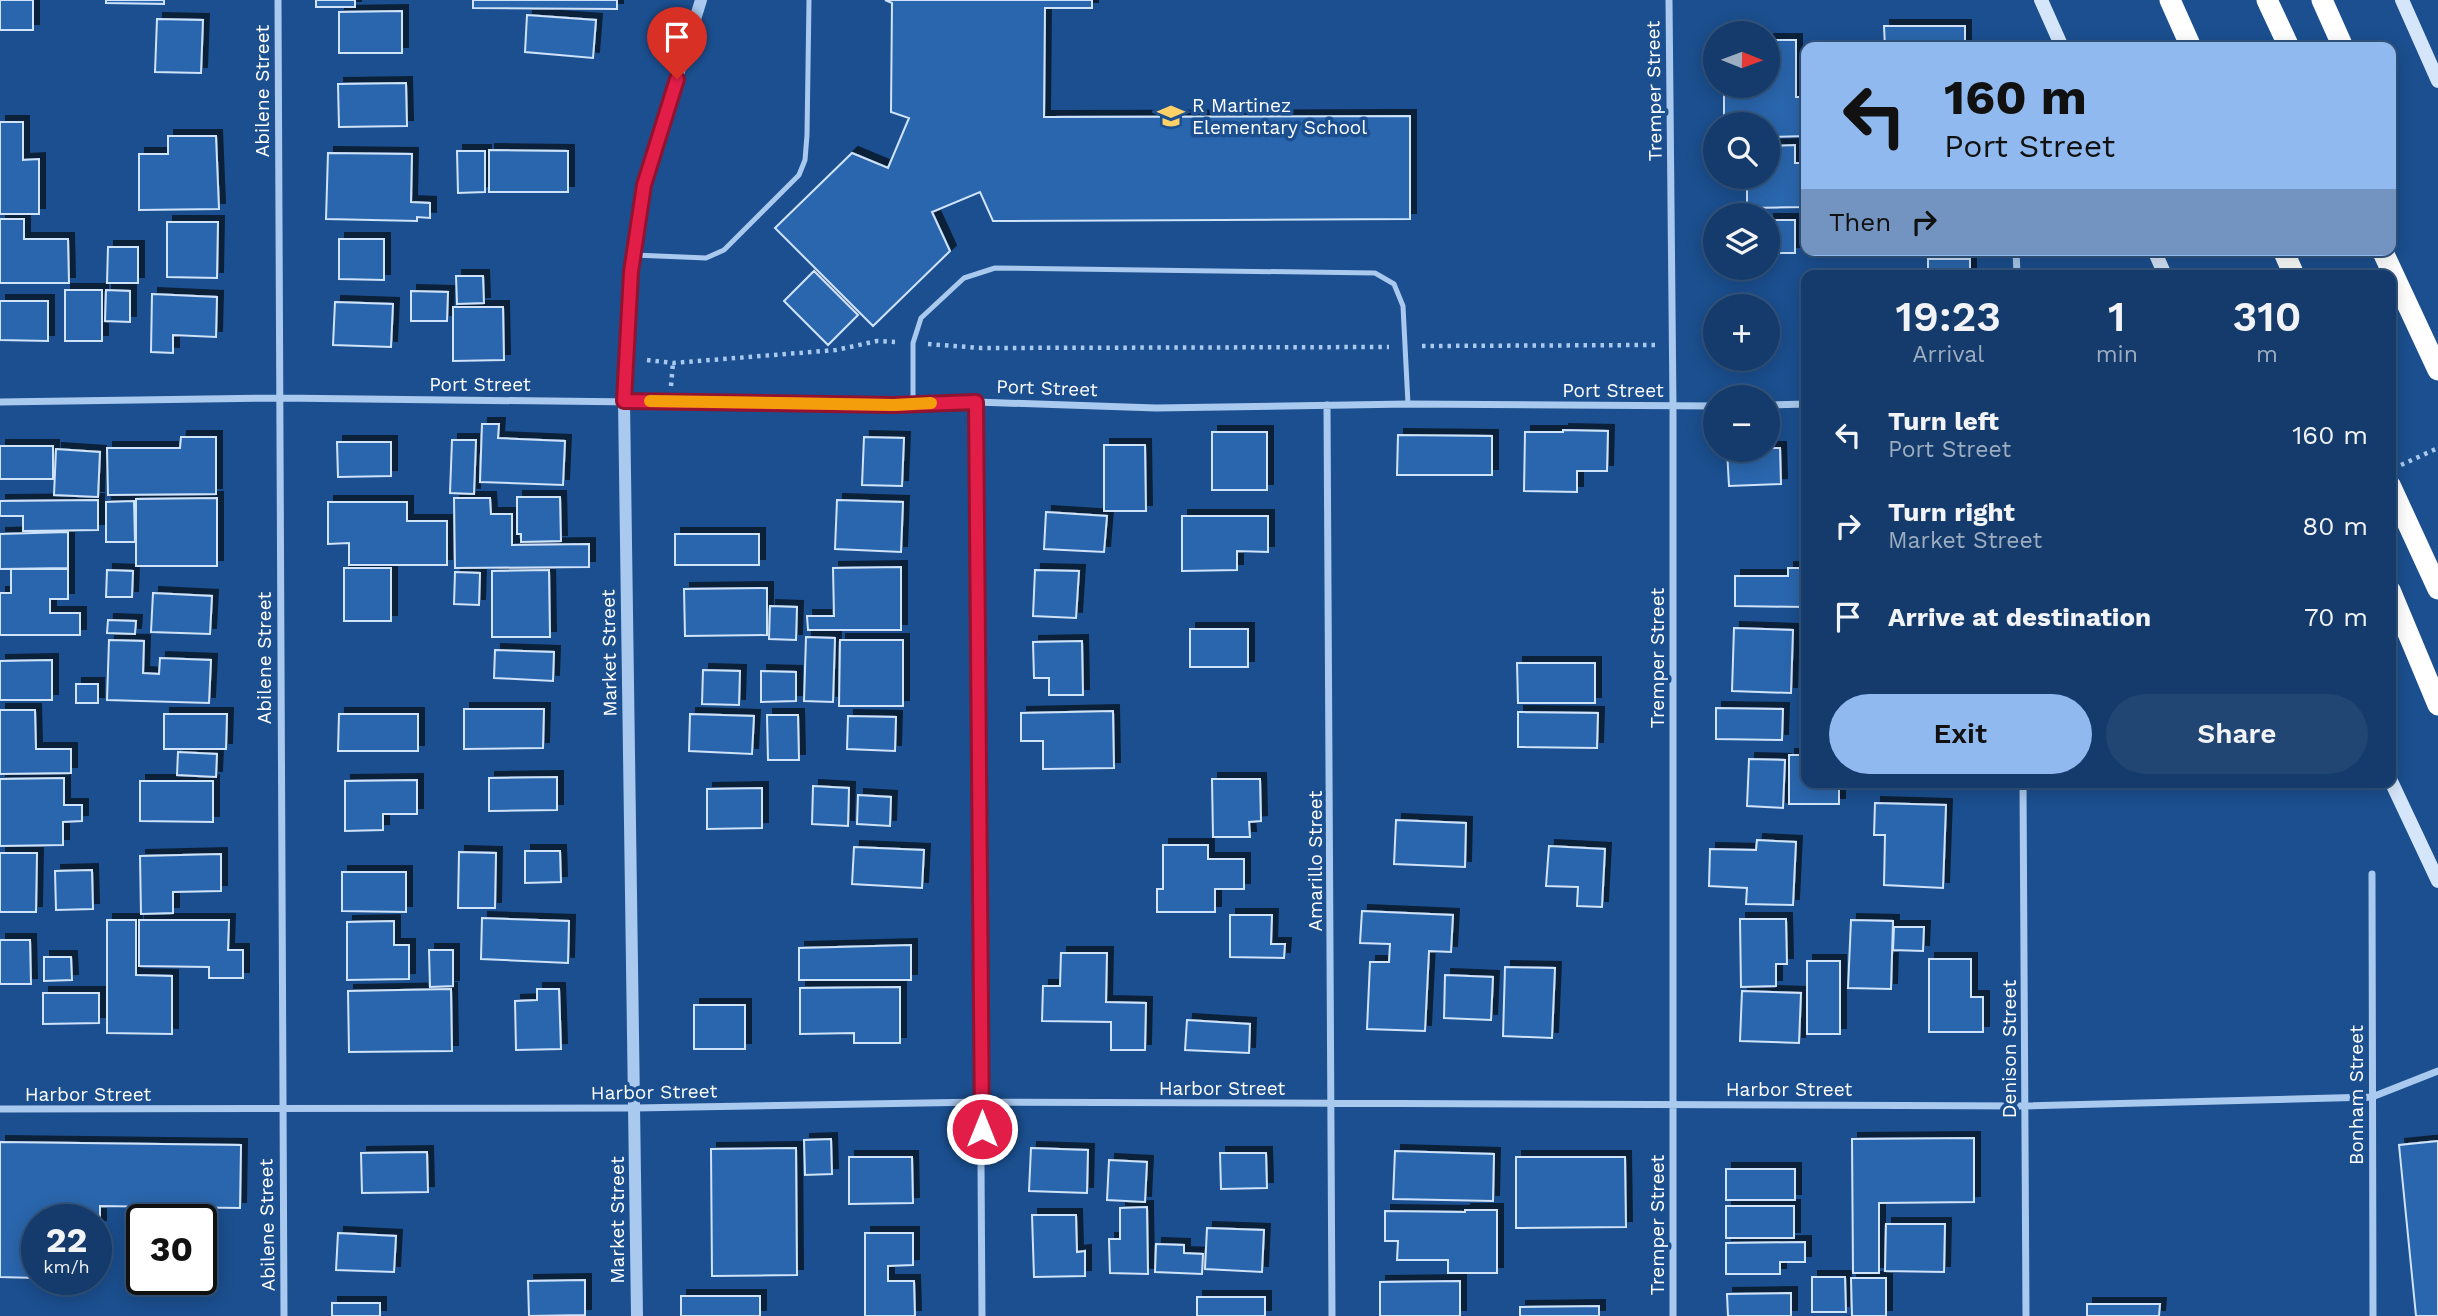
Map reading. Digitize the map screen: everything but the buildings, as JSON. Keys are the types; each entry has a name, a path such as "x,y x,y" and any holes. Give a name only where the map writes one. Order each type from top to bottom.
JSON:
{"highway":[{"path":"2170,0 2189,42"},
{"path":"2267,0 2287,42"},
{"path":"2322,0 2341,42"},
{"path":"2396,281 2438,370"},
{"path":"2396,498 2438,589"},
{"path":"2396,604 2438,705"}],"main road":[{"path":"2041,0 2060,42"},
{"path":"2402,0 2438,81"},
{"path":"2394,788 2438,881"}],"street":[{"name":"Abilene Street","path":"278,0 284,1316"},
{"name":"Market Street","path":"637,1316 624,401 634,255 644,185 701,0"},
{"name":"Tremper Street","path":"1669,0 1673,345 1673,1316"},
{"name":"Port Street","path":"0,402 279,398 913,404 976,402 1156,408 1408,404 1703,406"},
{"path":"976,402 982,1316"},
{"path":"1780,405 1801,404"},
{"name":"Amarillo Street","path":"1327,405 1332,1316"},
{"name":"Denison Street","path":"2023,788 2026,1316"},
{"name":"Bonham Street","path":"2371,874 2373,1316"},
{"name":"Harbor Street","path":"0,1109 635,1108 982,1102 2025,1106 2372,1097 2438,1071"}],"lane":[{"path":"634,255 706,258 724,250 799,175 805,160 807,135 809,0"},
{"path":"913,404 913,343 922,318 964,278 995,268 1375,273 1394,284 1403,306 1408,404"}],"path":[{"path":"627,358 673,363 836,350 877,341 981,348 1673,345"},
{"path":"2396,466 2438,448"}],"slow traffic":[{"path":"650,401 894,405 931,403"}],"place":[{"name":"R Martinez Elementary School","path":"1171,116"}],"route":[{"path":"677,79 644,185 631,272 624,401 894,405 976,402 982,1129"}]}
